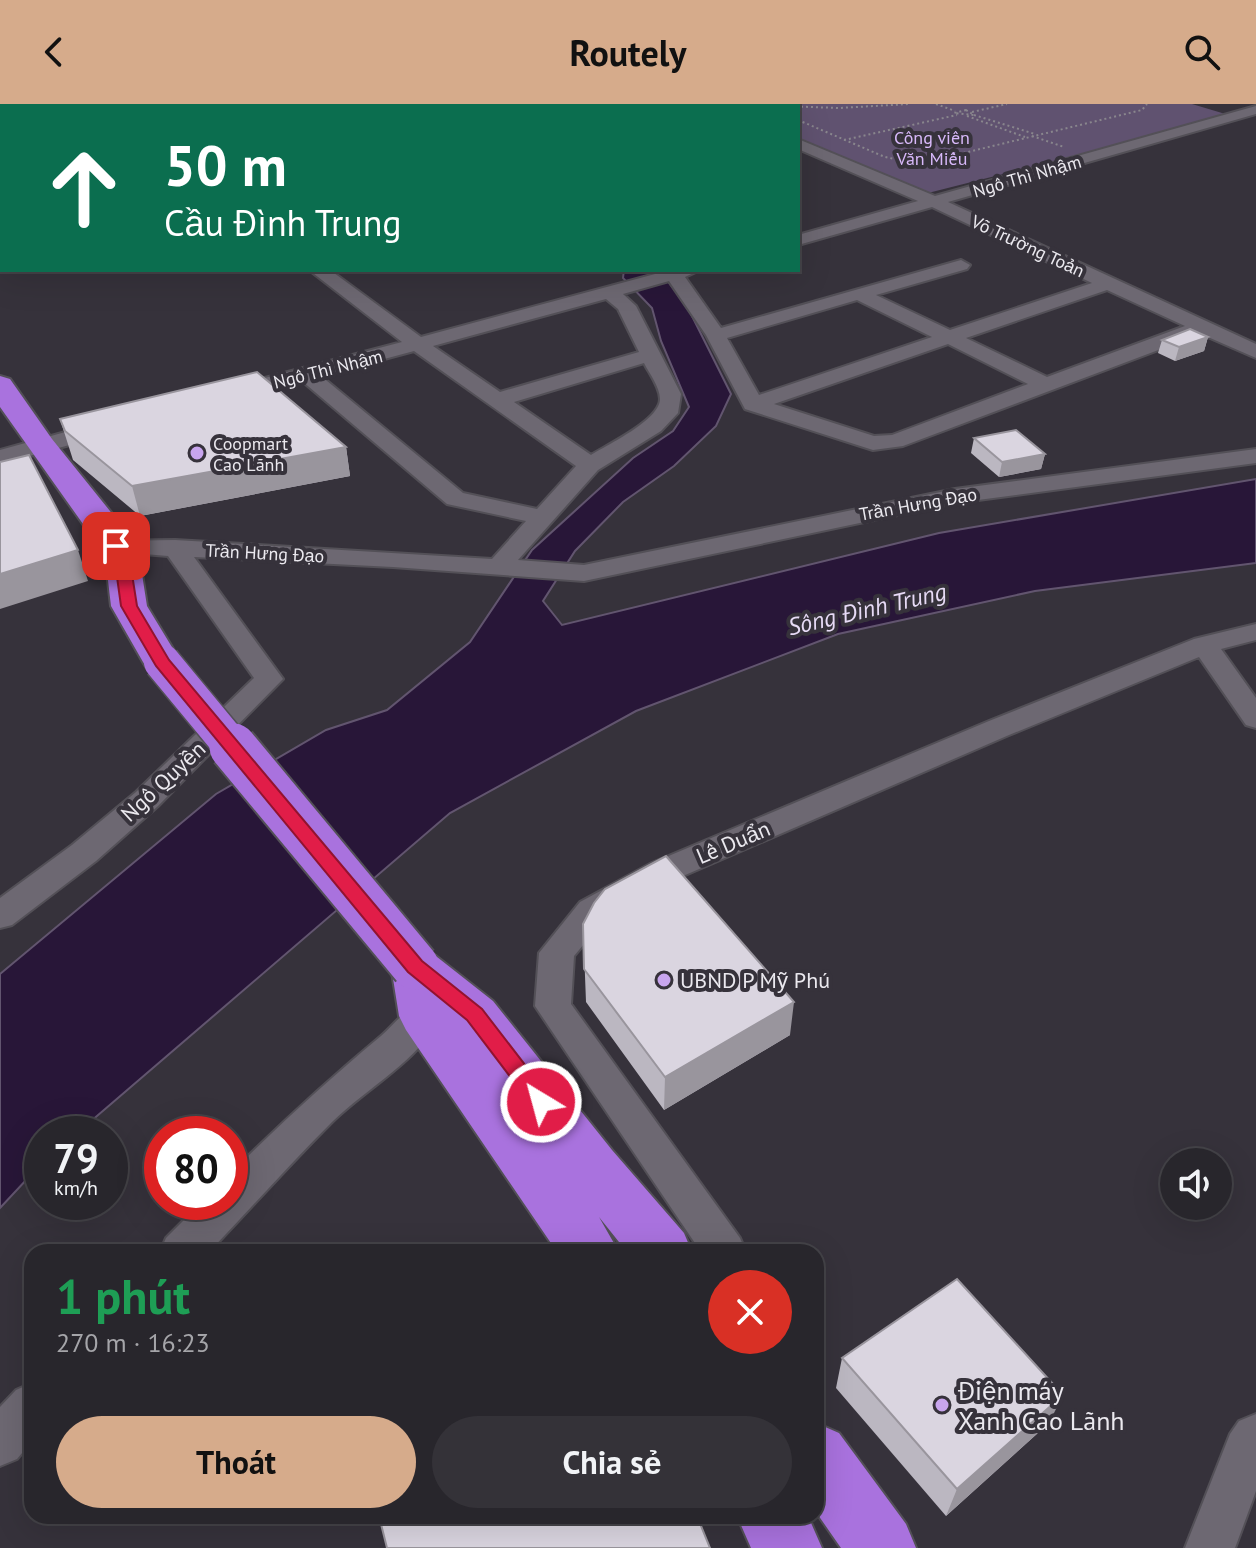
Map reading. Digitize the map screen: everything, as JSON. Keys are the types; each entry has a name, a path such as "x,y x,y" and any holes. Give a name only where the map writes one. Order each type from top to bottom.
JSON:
{"highway":[{"path":"0,385 41,446 102,523 122,555 129,606 162,662 420,991 585,1244"},
{"path":"420,991 475,1015 592,1167 656,1244"},
{"path":"824,1467 882,1548"},
{"path":"775,1524 788,1548"}],"street":[{"path":"1214,104 1252,113"},
{"name":"Ngô Thì Nhậm","path":"800,239 1252,113"},
{"name":"Võ Trường Toản","path":"803,146 932,201 1256,352"},
{"path":"716,335 961,265"},
{"path":"321,272 590,465"},
{"path":"499,566 590,465 653,426 667,413 670,394 626,306 610,293 610,272"},
{"path":"683,272 753,404 873,443 895,441 1201,327"},
{"name":"Ngô Thì Nhậm","path":"201,402 683,272"},
{"path":"753,404 1109,283"},
{"path":"859,294 1045,384"},
{"path":"496,400 650,355"},
{"path":"307,375 455,499 545,518"},
{"path":"0,457 128,422"},
{"name":"Trần Hưng Đạo","path":"116,546 584,573 955,496 1256,456"},
{"name":"Ngô Quyền","path":"8,898 84,853 147,799 269,679 175,548"},
{"name":"Lê Duẩn","path":"719,1244 553,1006 557,953 592,911 664,871 999,728 1204,645 1256,632"},
{"path":"1204,645 1256,719"},
{"path":"248,1183 319,1110 403,1039 420,991"},
{"path":"189,1244 212,1220"},
{"path":"0,1442 24,1415"},
{"path":"1210,1548 1247,1451 1256,1438"}],"path":[{"path":"800,106 860,108 909,104"},
{"path":"936,104 1026,137"},
{"path":"967,116 1007,104"},
{"path":"800,121 900,162 918,164 1142,110 1147,104"},
{"path":"803,146 845,140 956,113 973,113 1036,134"}],"green space":[{"name":"Công viên Văn Miếu","path":"800,104 1192,104 1232,116 928,193 800,139"}],"water":[{"name":"Sông Đình Trung","path":"624,272 661,272 687,306 731,394 716,426 674,466 623,502 575,551 543,601 562,625 939,533 1256,479 1256,563 1035,591 838,634 636,711 450,813 97,1116 24,1116 24,1182 0,1208 0,974 216,794 326,730 387,710 470,642 532,550 633,458 673,431 689,407 661,341 652,308 623,278"}],"building":[{"path":"1190,329 1208,337 1179,347 1162,340"},
{"path":"257,372 346,447 132,486 65,431 60,419"},
{"path":"1016,430 1045,454 1002,462 974,438"},
{"path":"29,455 78,550 0,574 0,462"},
{"name":"UBND P Mỹ Phú","path":"666,856 794,1002 665,1077 584,969 583,924 605,889"},
{"name":"Điện máy Xanh Cao Lãnh","path":"957,1279 1063,1395 957,1489 842,1358"},
{"path":"381,1524 700,1524 710,1548 387,1548"}],"place":[{"name":"Coopmart Cao Lãnh","path":"197,453"},
{"name":"UBND P Mỹ Phú","path":"664,980"},
{"name":"Điện máy Xanh Cao Lãnh","path":"942,1405"}],"route":[{"path":"116,546 122,555 129,606 162,662 415,966 475,1015 541,1102"}]}
